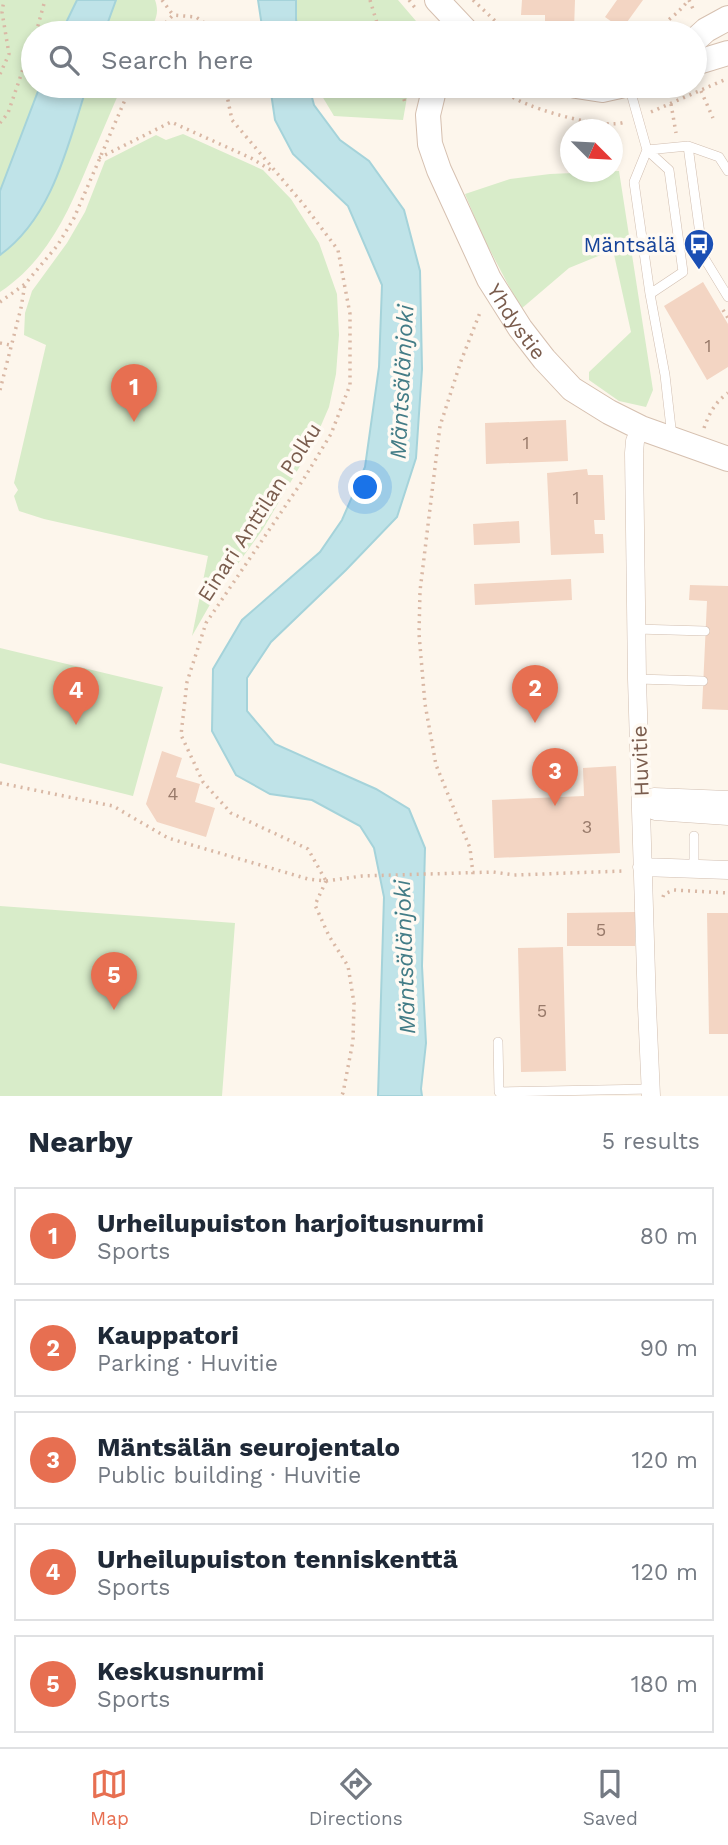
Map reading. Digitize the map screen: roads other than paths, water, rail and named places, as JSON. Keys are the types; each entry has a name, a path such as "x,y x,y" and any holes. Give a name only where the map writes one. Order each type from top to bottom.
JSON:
{"street":[{"path":"437,0 455,21"},
{"path":"707,29 728,16 720,0"},
{"path":"707,59 728,53"},
{"name":"Yhdystie","path":"432,98 428,115 430,144 439,170 489,279 520,328 544,359 572,389 609,412 641,428 728,459"},
{"name":"Huvitie","path":"641,428 635,441 634,453 636,629 633,684 651,1092"},
{"path":"728,800 654,797 655,811 728,816"},
{"path":"643,872 694,868 728,870"}],"lane":[{"path":"632,98 647,150 669,170 683,272 650,294"},
{"path":"647,150 688,146 719,157 728,171"},
{"path":"688,146 703,256 728,296"},
{"path":"647,150 634,182 665,375 672,439"},
{"path":"636,629 705,631"},
{"path":"633,684 703,681"},
{"path":"694,836 694,868"},
{"path":"499,1042 499,1092 651,1092"}],"water":[{"path":"77,0 116,0 108,21 67,21"},
{"path":"258,0 296,0 296,21 261,21"},
{"path":"35,98 83,98 65,155 46,200 18,239 0,255 0,191"},
{"name":"Mäntsälänjoki","path":"272,98 312,98 314,105 340,140 369,161 404,210 420,271 422,369 416,458 397,517 271,642 247,678 247,711 275,744 376,789 409,809 425,848 422,966 426,1043 422,1096 378,1096 384,897 374,848 360,826 312,800 270,794 236,775 212,731 213,669 242,620 320,552 342,520 365,467 379,367 382,285 348,206 293,154 275,120"}],"place":[{"name":"Mäntsälä","path":"699,271"},
{"name":"Urheilupuiston harjoitusnurmi","path":"134,422"},
{"name":"Kauppatori","path":"535,723"},
{"name":"Urheilupuiston tenniskenttä","path":"76,725"},
{"name":"Mäntsälän seurojentalo","path":"555,806"},
{"name":"Keskusnurmi","path":"114,1010"}]}
